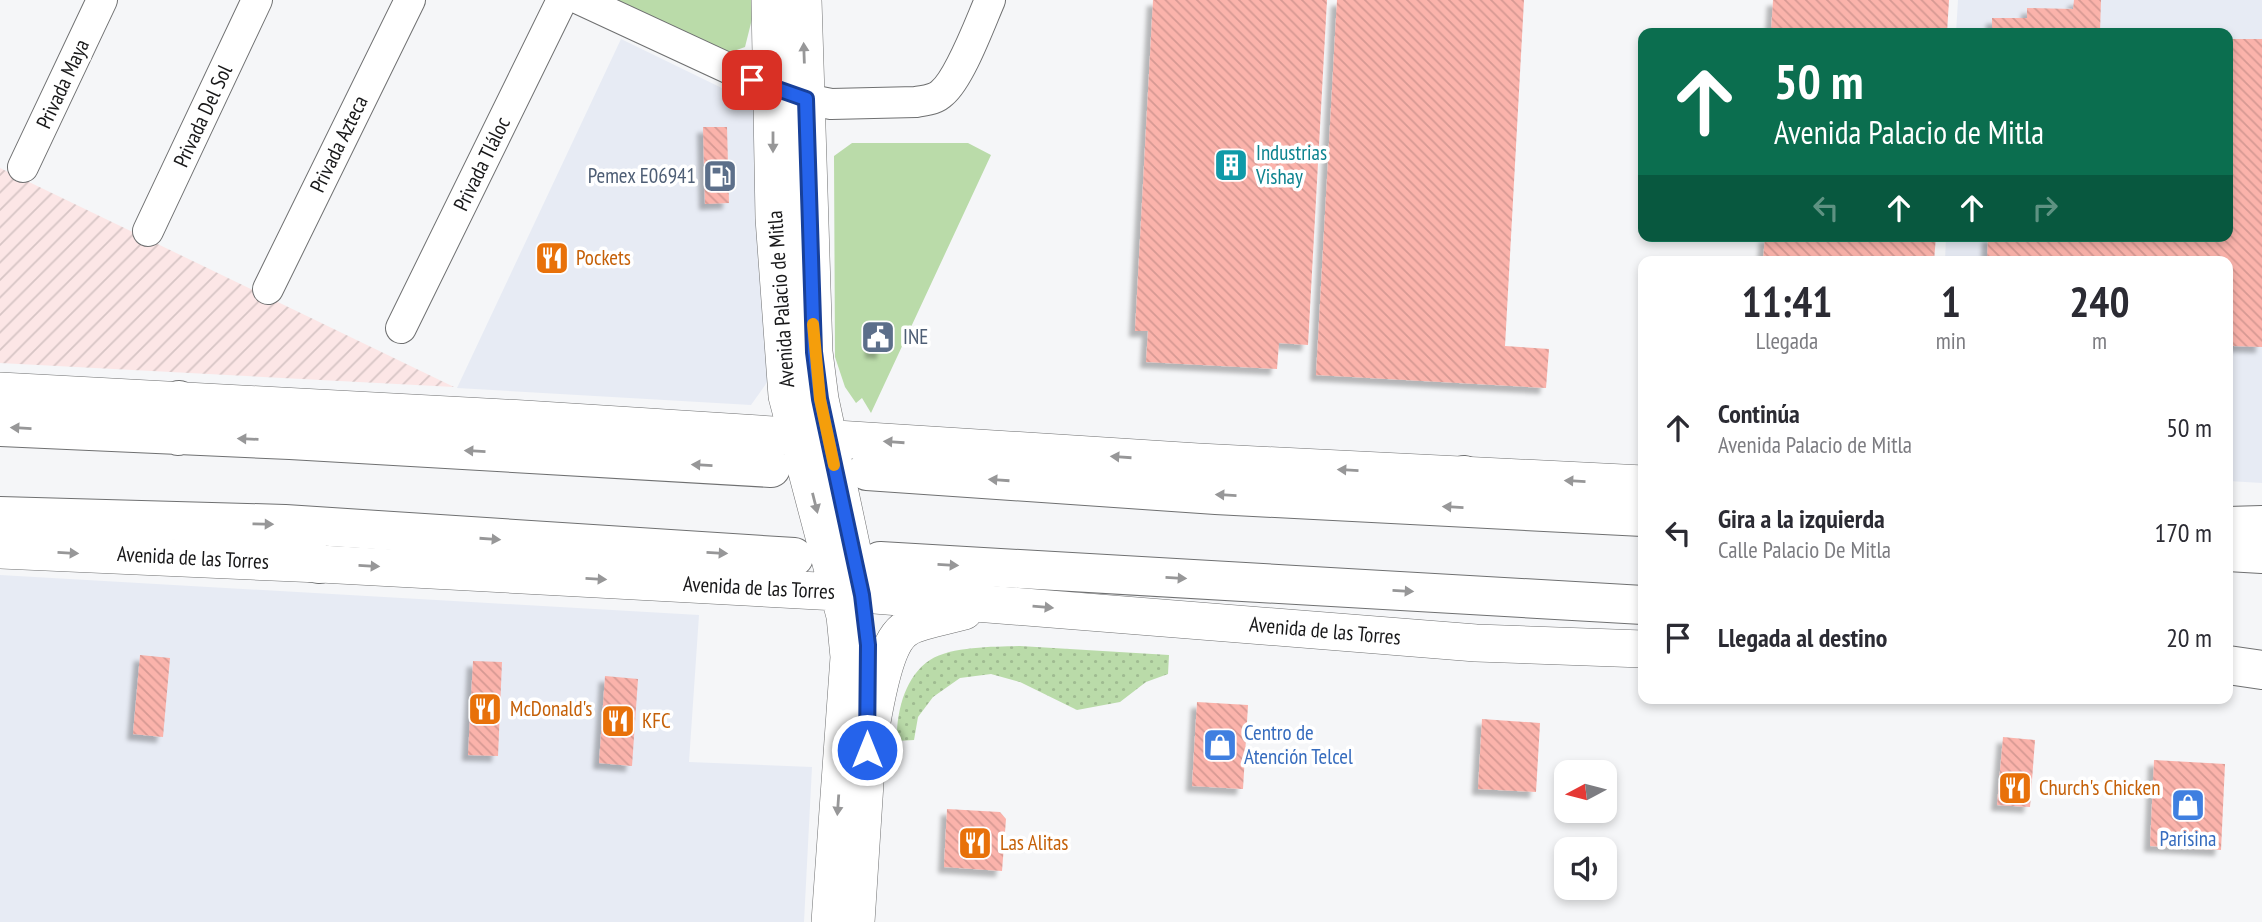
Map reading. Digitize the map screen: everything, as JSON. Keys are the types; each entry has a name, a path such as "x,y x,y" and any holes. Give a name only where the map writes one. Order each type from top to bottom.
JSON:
{"highway":[{"path":"0,427 178,418 304,441 771,468"},
{"path":"867,471 1216,495 1638,517"},
{"path":"1464,475 1539,512"},
{"name":"Avenida de las Torres","path":"0,516 285,524 794,558"},
{"path":"96,520 320,564"},
{"path":"2233,526 2262,523"},
{"path":"2233,552 2262,554"},
{"name":"Avenida de las Torres","path":"880,561 1638,605"},
{"path":"2233,643 2262,645"},
{"path":"2233,666 2262,670"}],"main road":[{"name":"Avenida Palacio de Mitla","path":"770,0 789,94 820,399 813,438 850,594"},
{"name":"Avenida Palacio de Mitla","path":"789,94 803,0"},
{"path":"0,391 178,418 524,419 1198,462 1638,484"},
{"path":"2233,520 2262,523"},
{"name":"Avenida de las Torres","path":"0,550 320,564 850,594 993,603 1476,643 1638,649"},
{"path":"850,594 868,645 867,750 856,922"},
{"path":"830,922 849,657 845,616 850,594"},
{"path":"867,750 886,660 893,642 907,627 993,603"},
{"path":"2233,678 2262,678"}],"street":[{"name":"Privada Maya","path":"23,167 102,0"},
{"name":"Privada Del Sol","path":"148,231 257,0"},
{"name":"Privada Azteca","path":"268,289 410,0"},
{"name":"Privada Tláloc","path":"401,328 562,0"},
{"path":"581,0 789,94 831,104 916,102 941,95 957,71 990,0"}],"shaded area":[{"path":"1958,0 2262,0 2262,483 2233,481 2233,256 1945,256 1946,242 2233,242 2233,28 1956,28"},
{"path":"621,39 763,108 773,374 751,405 457,388"},
{"path":"0,168 454,387 0,363"},
{"path":"0,575 699,615 689,762 812,767 804,922 0,922"}],"green space":[{"path":"605,0 753,0 753,15 745,47 717,57"},
{"path":"852,143 968,143 991,155 871,413 862,398 856,403 845,387 835,357 834,156"},
{"path":"1020,646 1169,655 1168,674 1146,682 1120,702 1077,710 1020,682 991,674 960,678 933,697 918,717 914,740 897,741 900,707 908,685 921,667 930,660 962,650"}],"building":[{"name":"Industrias Vishay","path":"1153,0 1327,0 1308,345 1279,343 1277,369 1146,362 1148,331 1135,331"},
{"path":"1337,0 1524,0 1505,346 1549,349 1546,388 1316,375"},
{"path":"1773,0 1949,0 1947,28 1771,28"},
{"path":"2074,0 2101,0 2100,28 1992,28 1992,18 2027,18 2027,8 2073,9"},
{"path":"2233,39 2262,39 2262,347 2233,346 2233,256 1987,256 1988,242 2233,242"},
{"path":"703,127 727,127 729,203 705,204"},
{"path":"1765,242 1936,242 1934,256 1763,256"},
{"name":"INE","path":"872,321 884,322 883,353 871,352"},
{"path":"140,655 170,658 163,737 133,734"},
{"name":"McDonald's","path":"473,661 502,662 498,756 468,755"},
{"name":"KFC","path":"605,676 638,679 632,766 599,763"},
{"name":"Centro de Atención Telcel","path":"1197,702 1248,705 1243,789 1192,786"},
{"path":"1482,719 1540,723 1536,792 1478,789"},
{"path":"2003,737 2035,740 2030,807 1997,805"},
{"name":"Parisina","path":"2154,760 2225,764 2221,850 2150,846"},
{"name":"Las Alitas","path":"947,809 1000,812 1006,819 1002,871 944,867"}],"slow traffic":[{"path":"813,324 820,399 834,465"}],"place":[{"name":"Industrias Vishay","path":"1231,165"},
{"name":"Pemex E06941","path":"720,176"},
{"name":"Pockets","path":"552,258"},
{"name":"INE","path":"878,337"},
{"name":"McDonald's","path":"485,709"},
{"name":"KFC","path":"618,721"},
{"name":"Centro de Atención Telcel","path":"1220,745"},
{"name":"Church's Chicken","path":"2015,788"},
{"name":"Parisina","path":"2188,805"},
{"name":"Las Alitas","path":"975,843"}],"route":[{"path":"752,80 806,99 814,352 820,399 862,595 868,645 867,750"}]}
